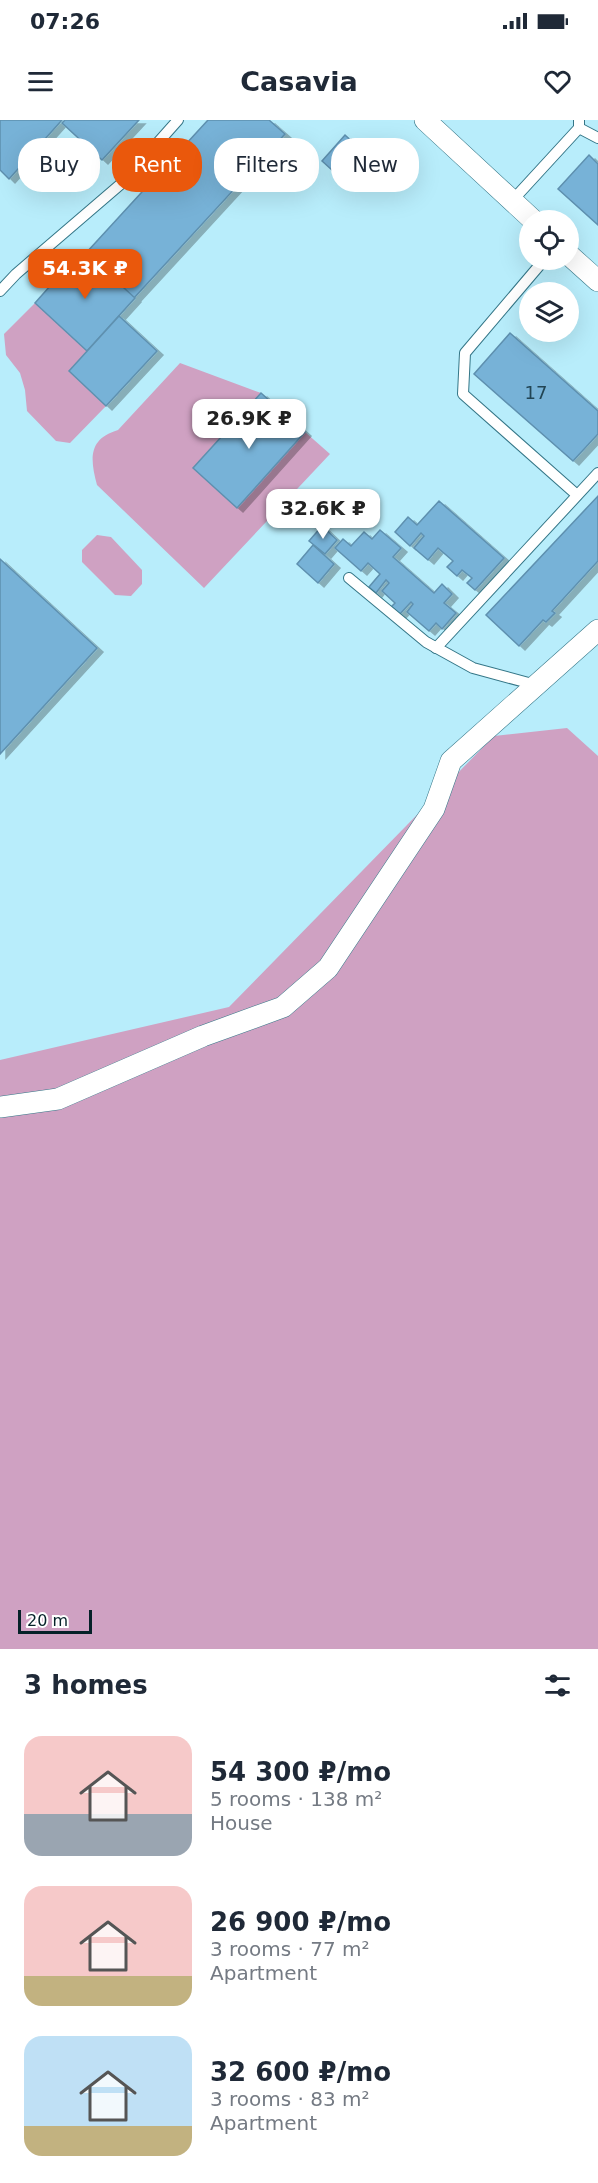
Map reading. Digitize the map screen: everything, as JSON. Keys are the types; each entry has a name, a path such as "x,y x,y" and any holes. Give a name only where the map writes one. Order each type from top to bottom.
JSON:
{"street":[{"path":"425,120 522,210"},
{"path":"579,264 598,281"},
{"path":"0,1107 58,1099 203,1036 283,1007 328,968 434,809 452,761 598,630"}],"lane":[{"path":"0,291 16,274 122,183 178,120"},
{"path":"512,201 579,124 598,138"},
{"path":"536,270 465,353 463,394 577,495"},
{"path":"436,648 598,473"},
{"path":"349,578 436,648 473,668 537,685"}],"shaded area":[{"path":"35,303 87,351 69,371 106,406 70,443 56,441 27,411 25,390 20,373 6,355 4,334"},
{"path":"180,363 261,393 193,468 237,507 305,432 330,454 204,588 97,485 93,467 94,451 101,439 118,430"},
{"path":"97,535 111,537 142,570 142,584 131,596 115,595 82,562 82,550"},
{"path":"567,728 598,756 598,1649 0,1649 0,1060 229,1007 494,736"}],"building":[{"path":"0,120 62,120 46,138 18,138 18,169 9,179 0,170"},
{"path":"65,120 139,120 122,138 112,138 112,149 102,160 100,158 100,138 78,138 62,123"},
{"path":"208,120 269,120 285,134 281,138 214,138 214,192 232,192 134,298 86,253 142,192 202,192 202,138 191,138"},
{"path":"331,151 331,169 322,161"},
{"path":"589,155 598,164 598,225 558,189"},
{"path":"82,250 135,298 87,351 35,303"},
{"path":"119,316 157,351 106,406 69,371"},
{"path":"510,333 598,411 598,434 573,461 474,374"},
{"path":"261,393 305,432 237,508 193,468"},
{"path":"598,496 598,561 552,611 555,613 546,622 543,620 519,646 486,615"},
{"path":"439,501 504,558 475,590 467,583 472,578 462,570 457,576 447,567 453,561 438,548 428,560 414,548 424,536 421,533 410,546 395,532 408,517 417,525"},
{"path":"322,526 337,540 325,554 309,541"},
{"path":"380,530 401,548 393,557 434,593 442,584 452,594 444,603 456,613 442,629 436,623 429,631 407,612 413,604 411,602 399,615 391,607 395,603 382,591 389,583 386,580 376,593 369,587 380,574 368,563 361,571 335,548 343,539 351,546 364,532 372,539"},
{"path":"313,545 334,564 318,583 297,564"},
{"path":"0,559 97,648 0,754"}]}
